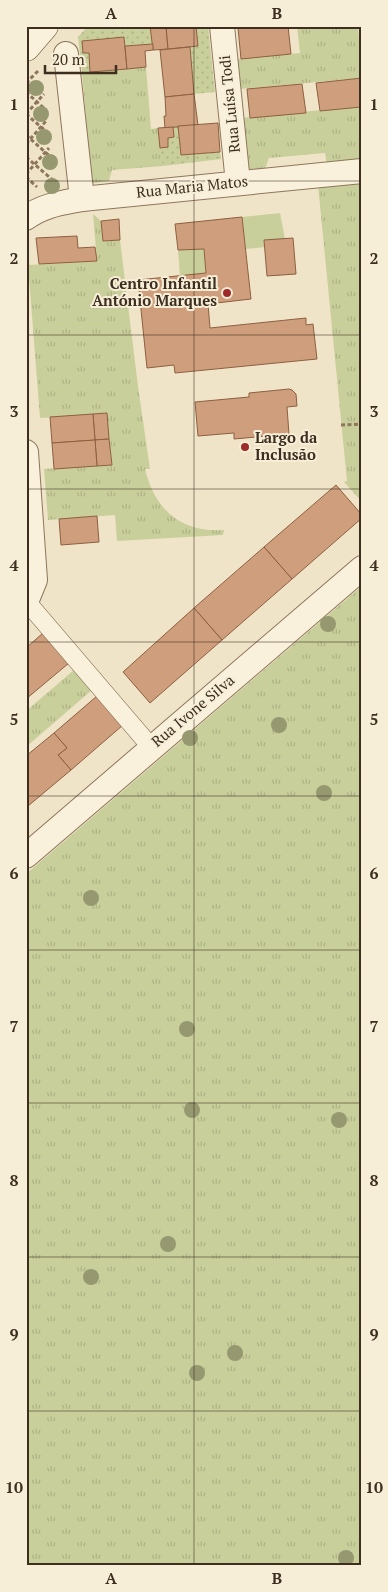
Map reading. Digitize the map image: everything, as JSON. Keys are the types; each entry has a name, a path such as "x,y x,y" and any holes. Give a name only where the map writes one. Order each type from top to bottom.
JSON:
{"main road":[{"path":"34,57 44,26"}],"street":[{"name":"Rua Luísa Todi","path":"222,26 238,182"},
{"path":"66,54 82,199"},
{"name":"Rua Maria Matos","path":"26,218 48,205 82,199 362,171"},
{"path":"26,452 35,580 26,602 152,747"},
{"name":"Rua Ivone Silva","path":"26,856 362,568"}],"path":[{"path":"26,83 34,57"},
{"path":"26,92 45,109"},
{"path":"44,94 26,114 48,133"},
{"path":"26,144 46,122"},
{"path":"26,135 60,165"},
{"path":"26,174 49,148"},
{"path":"26,157 57,183"},
{"path":"39,189 54,171"},
{"path":"341,425 362,424"}],"green space":[{"path":"88,26 150,26 153,44 125,46 124,37 83,41 89,53 90,72 82,72 78,37"},
{"path":"196,26 208,26 215,92 194,94 190,47 198,46"},
{"path":"297,26 358,26 362,78 239,89 236,59 300,53"},
{"path":"146,67 151,129 158,128 163,166 112,170 109,181 93,183 82,72"},
{"path":"362,106 362,160 327,164 325,153 269,158 265,169 253,172 248,167 242,118"},
{"path":"178,126 181,155 220,152 221,159 163,166 160,148 168,147 168,138 174,137 173,127"},
{"path":"362,182 362,502 344,482 347,481 318,185"},
{"path":"280,213 285,239 293,238 296,274 267,276 265,247 246,249 242,217"},
{"path":"93,214 101,221 103,241 120,240 150,469 145,469 150,484 163,507 172,516 195,528 224,530 223,535 117,541 115,515 48,520 44,469 112,464 106,414 40,418 28,265 97,261"},
{"path":"204,249 206,273 180,276 178,250"},
{"path":"362,586 362,1566 26,1566 26,874"},
{"path":"74,670 92,690 26,747 26,711"}],"building":[{"path":"150,26 166,26 168,49 153,50"},
{"path":"166,26 196,26 198,46 168,49"},
{"path":"288,26 291,54 241,59 238,28"},
{"path":"124,37 127,69 90,72 89,53 83,53 82,41"},
{"path":"153,44 153,50 145,51 146,67 127,69 125,46"},
{"path":"190,47 194,94 165,97 160,50"},
{"path":"362,78 362,90 360,90 361,107 320,111 316,83"},
{"path":"302,84 306,113 250,118 247,89"},
{"path":"194,94 198,125 165,128 165,97"},
{"path":"218,123 220,152 181,155 178,126"},
{"path":"173,127 174,137 168,138 168,147 160,148 158,128"},
{"path":"242,217 251,299 208,304 210,328 306,318 306,325 313,324 317,359 175,373 174,365 147,368 138,280 206,273 204,249 178,250 175,224"},
{"path":"119,219 120,240 103,241 101,221"},
{"path":"77,236 78,248 95,247 97,261 39,264 36,238"},
{"path":"293,238 296,274 267,276 264,240"},
{"path":"289,389 296,394 297,406 287,407 289,434 234,439 234,433 198,436 195,402 249,397 249,393"},
{"path":"107,413 109,439 95,440 93,414"},
{"path":"93,414 95,440 52,443 50,417"},
{"path":"109,439 112,465 97,466 95,440"},
{"path":"95,440 97,466 54,469 52,443"},
{"path":"336,485 362,515 362,518 292,579 264,547"},
{"path":"97,516 99,542 61,545 59,519"},
{"path":"264,547 292,579 222,640 194,608"},
{"path":"194,608 222,640 150,703 123,672"},
{"path":"43,633 69,663 26,699 26,648"},
{"path":"97,696 123,725 71,770 58,755 67,748 54,733"},
{"path":"54,733 67,748 58,755 71,770 28,806 26,804 26,756"}],"place":[{"name":"Centro Infantil António Marques","path":"227,293"},
{"name":"Largo da Inclusão","path":"245,447"}]}
